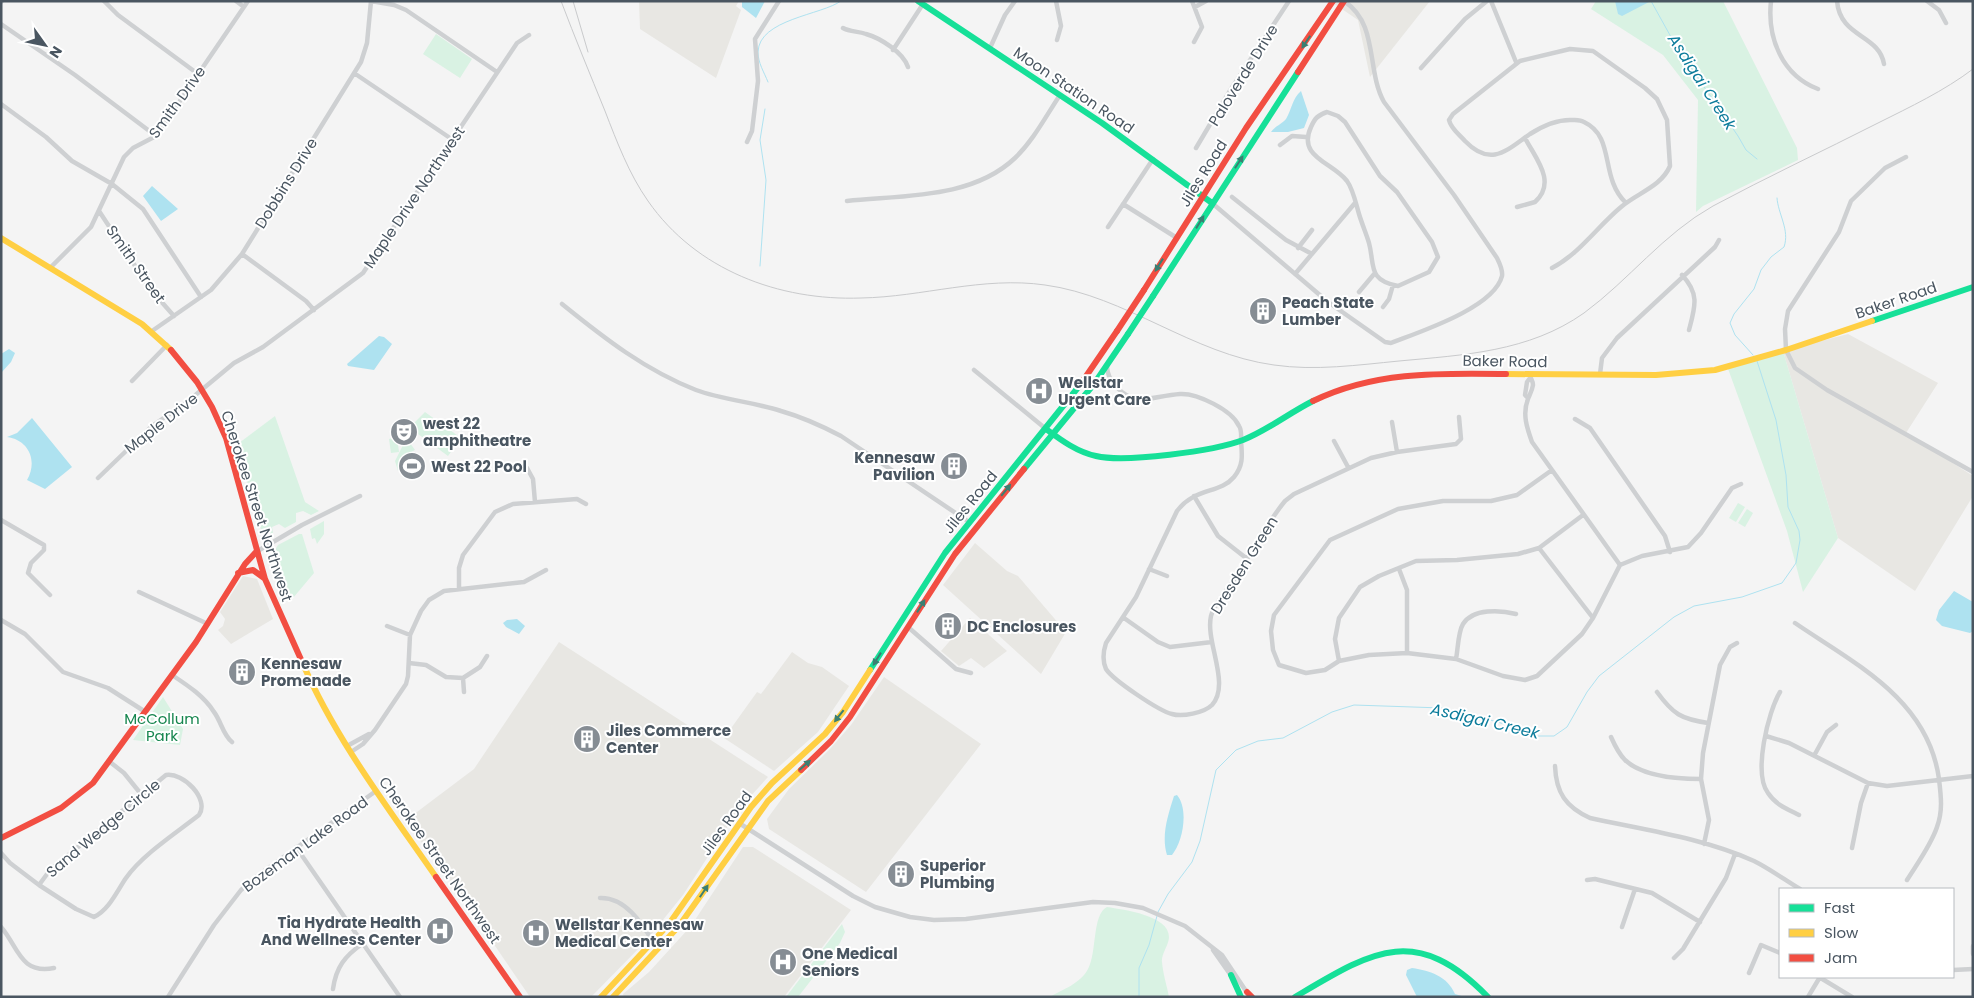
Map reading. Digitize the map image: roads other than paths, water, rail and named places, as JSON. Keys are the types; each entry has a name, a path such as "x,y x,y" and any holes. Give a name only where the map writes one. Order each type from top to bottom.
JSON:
{"street":[{"path":"104,1 118,15 198,74"},
{"path":"236,1 244,7"},
{"name":"Smith Drive","path":"50,268 86,234 127,153 156,136 248,1"},
{"path":"371,1 394,4 406,10 497,72"},
{"name":"Dobbins Drive","path":"152,331 201,297 222,278 242,254 361,62 367,43 371,1"},
{"path":"747,142 752,131 758,81 755,39 779,1"},
{"path":"990,48 1015,1"},
{"path":"1056,1 1060,26 1057,40"},
{"path":"1192,1 1202,27 1194,42"},
{"path":"1195,7 1206,1"},
{"name":"Paloverde Drive","path":"1196,148 1231,89 1289,1"},
{"name":"Jiles Road","path":"601,997 669,924 739,823 772,782 816,742 843,712 933,569 1089,374 1246,128 1333,1"},
{"name":"Jiles Road","path":"613,997 679,926 747,828 774,794 840,730 860,703 955,554 1107,366 1344,1 1355,10 1365,25 1377,87 1384,102 1454,194 1497,258 1502,270 1497,287 1479,303 1391,344 1346,317 1296,274"},
{"path":"1421,68 1465,19 1489,1 1516,62"},
{"path":"1771,1 1772,28 1783,61 1794,76 1818,89"},
{"path":"1837,1 1842,21 1879,51 1884,64"},
{"path":"1927,1 1939,10 1946,23"},
{"path":"893,50 921,3"},
{"name":"Moon Station Road","path":"921,3 1060,95 1153,159 1212,203"},
{"path":"1,24 75,75 156,136"},
{"path":"843,28 869,35 906,60 908,67"},
{"name":"Maple Drive Northwest","path":"202,390 234,363 263,347 363,273 517,43 529,35"},
{"path":"1552,268 1573,254 1626,203 1659,181 1670,166 1667,120 1653,94 1600,54 1583,49 1563,50 1516,62 1450,118 1450,124 1473,148 1490,155 1507,151 1537,130 1564,120 1580,120 1590,125 1601,137 1613,187 1626,203"},
{"path":"354,73 453,140"},
{"path":"847,201 940,191 981,181 1004,166 1026,146 1060,95"},
{"path":"1,104 46,137 72,161 112,184 143,209 201,297"},
{"path":"1327,112 1338,116 1362,145 1380,176 1397,192 1436,249 1438,257 1429,272 1398,286 1393,285 1375,272 1371,265 1369,244 1356,203 1346,180 1309,150 1306,137 1318,115 1327,112"},
{"path":"1280,145 1292,136 1306,137"},
{"path":"1517,206 1535,202 1545,189 1545,175 1525,138"},
{"path":"1906,157 1885,168 1850,201 1840,232 1788,311 1785,329 1786,350 1795,368 1827,390 1973,472"},
{"path":"1108,227 1153,159"},
{"path":"1232,197 1286,240 1312,254"},
{"path":"1212,203 1296,274 1356,203"},
{"path":"1124,204 1176,238"},
{"name":"Smith Street","path":"99,211 151,290 174,316"},
{"path":"1298,248 1312,230"},
{"name":"Cherokee Street Northwest","path":"1,238 126,313 152,331 167,345 202,390 216,414 230,452 256,552 265,579 306,672 349,749 376,791 520,997"},
{"path":"1600,374 1602,358 1606,352 1682,276 1715,247 1719,240"},
{"path":"242,254 306,301 314,310"},
{"path":"1359,292 1375,272"},
{"path":"1682,276 1694,290 1695,304 1689,330"},
{"path":"1382,308 1389,299 1393,285"},
{"name":"Baker Road","path":"1046,429 1083,452 1109,458 1216,446 1241,440 1322,396 1363,382 1397,375 1428,373 1530,376 1670,375 1715,370 1786,350 1973,287"},
{"path":"562,304 619,350 658,374 698,391 781,411 820,425 841,436 969,522"},
{"path":"132,381 167,345"},
{"path":"1107,366 1107,374 1112,382 1136,400 1181,394 1215,405 1236,420 1241,430 1241,440"},
{"path":"974,370 1046,429"},
{"path":"1530,376 1527,382 1526,394 1528,398 1525,412 1526,426 1532,442 1620,565"},
{"path":"1094,384 1104,381 1112,382"},
{"name":"Maple Drive","path":"98,478 152,426 202,390"},
{"name":"Dresden Green","path":"1241,440 1243,458 1234,478 1224,485 1194,496 1184,502 1174,516 1124,618 1104,648 1105,667 1111,674 1170,714 1207,709 1216,698 1218,681 1212,642 1212,616 1246,558 1290,497 1348,467 1371,458 1397,452 1456,444 1461,439 1459,417"},
{"path":"1575,419 1590,428 1665,536 1670,552"},
{"path":"1392,422 1397,452"},
{"path":"1334,441 1348,467"},
{"path":"527,468 533,479 535,502"},
{"path":"1552,470 1518,495 1491,501 1442,501 1398,509 1330,540 1274,615 1270,631 1272,650 1279,665 1306,674 1325,670 1339,661 1369,655 1407,653 1456,659 1503,676 1525,680 1537,676 1582,634 1593,618 1620,565 1642,556 1688,547 1701,533 1732,488 1741,484"},
{"path":"1,838 38,821 69,803 90,787 110,762 144,711 208,624 238,573 256,552 302,525 360,496"},
{"path":"1194,496 1218,536 1246,558"},
{"path":"459,589 460,561 488,518 508,506 535,502 577,499 586,504"},
{"path":"1339,661 1335,639 1339,618 1360,587 1378,576 1416,561 1457,560 1518,554 1539,548 1583,515"},
{"path":"1,520 30,533 44,545 44,550 31,563 28,573 50,595"},
{"path":"1539,548 1593,618"},
{"path":"1149,569 1167,576"},
{"path":"1399,569 1407,590 1407,653"},
{"path":"238,573 252,570 265,579"},
{"path":"349,749 375,730 406,684 410,635 421,611 429,600 444,591 524,582 546,570"},
{"path":"139,592 208,624"},
{"path":"1456,659 1463,624 1470,618 1488,610 1504,610 1516,614"},
{"path":"1124,618 1158,642 1170,647 1212,642"},
{"path":"1,620 24,634 63,672 108,688 144,711"},
{"path":"1795,622 1888,687 1915,717 1927,738 1936,763 1942,804 1937,828 1907,880"},
{"path":"386,626 410,635"},
{"path":"908,627 956,669 971,673"},
{"path":"1704,844 1709,820 1701,779 1708,723 1720,665 1730,647 1737,643"},
{"path":"409,663 426,665 446,677 463,678 480,667 487,656"},
{"path":"172,675 205,700 215,712 225,734 232,742"},
{"path":"463,678 464,692"},
{"path":"1657,692 1670,709 1685,720 1708,723"},
{"path":"1780,692 1773,703 1766,736 1762,757 1762,781 1764,787 1780,806 1799,815"},
{"path":"1815,754 1827,732 1836,725"},
{"path":"1766,736 1815,754 1868,782 1886,786 1973,776"},
{"path":"1611,737 1617,751 1626,762 1640,769 1684,779 1701,779"},
{"path":"110,762 124,773 141,794"},
{"path":"1555,766 1555,777 1561,795 1573,810 1590,818 1704,844 1735,854 1756,862 1798,888"},
{"name":"Sand Wedge Circle","path":"1,853 10,863 39,885 82,913 94,917 101,913 130,872 199,815 202,804 194,791 178,775 166,775 50,870 39,885"},
{"path":"1852,848 1861,803 1868,782"},
{"name":"Bozeman Lake Road","path":"168,997 214,924 241,890 296,847 376,791"},
{"path":"739,823 853,896 894,913 947,920 1093,902 1115,903 1143,908 1168,917 1199,936 1213,949 1247,996"},
{"path":"296,847 400,997"},
{"path":"1674,958 1683,949 1726,878 1735,854"},
{"path":"1587,880 1595,879 1652,893 1700,922"},
{"path":"1622,927 1635,889"},
{"path":"600,898 611,898 634,914 653,942"},
{"path":"643,925 650,929 658,929 669,924"},
{"path":"1,927 22,960 37,967 54,968"},
{"path":"333,989 338,967 350,952 362,944"},
{"path":"1749,972 1761,945 1779,953"},
{"path":"1973,946 1973,954"},
{"path":"1213,949 1222,954 1235,971 1247,996"},
{"path":"1295,997 1365,958 1403,951 1424,954 1451,964 1468,976 1488,997"},
{"path":"1954,970 1973,969"},
{"path":"1808,997 1818,978"},
{"path":"1821,978 1852,997"}],"water":[{"path":"742,1 765,1 756,18 742,7"},
{"path":"1615,1 1651,1 1622,16 1618,14"},
{"path":"1301,91 1309,115 1304,128 1288,132 1271,132 1286,119"},
{"path":"152,186 178,209 161,221 143,196"},
{"path":"379,336 384,337 392,344 374,370 348,366 347,364"},
{"path":"9,349 15,353 11,362 1,373 1,354"},
{"path":"32,418 72,467 45,489 27,480 32,466 26,447 21,442 7,437 17,433"},
{"name":"West 22 Pool","path":"417,454 420,457 416,469 408,473 407,478 403,477 402,471"},
{"path":"1954,591 1973,602 1973,631 1970,633 1942,626 1936,620 1939,610"},
{"path":"517,619 525,626 519,634 506,627 503,623 507,620"},
{"path":"1177,795 1183,808 1182,834 1172,855 1167,855 1165,848 1166,826 1174,796"},
{"path":"1412,968 1438,975 1448,983 1455,994 1465,997 1417,997 1406,975 1407,970"}],"waterway":[{"path":"768,82 760,64 758,52 761,41 769,32 793,19 832,6 841,1"},
{"name":"Asdigai Creek","path":"1651,1 1676,46 1746,150 1757,159"},
{"path":"760,266 766,180 760,140 765,109"},
{"name":"Asdigai Creek","path":"1753,355 1735,335 1730,323 1734,314 1754,289 1761,270 1771,257 1784,247 1786,234 1777,198"},
{"name":"Asdigai Creek","path":"1158,912 1168,894 1192,862 1200,841 1216,770 1236,750 1258,741 1283,738 1332,712 1354,705 1442,708 1498,722 1537,736 1554,736 1567,727 1587,692 1599,676 1674,617 1694,606 1742,597 1782,583 1796,563 1800,540 1799,531 1788,507 1786,475 1776,420 1757,361"},
{"name":"Asdigai Creek","path":"1139,997 1139,968 1149,945 1157,916"}],"railway":[{"path":"561,1 619,146 641,191 668,225 690,246 715,263 770,287 830,298 884,297 999,283 1045,285 1075,291 1103,301 1187,338 1244,359 1289,367 1352,366 1447,356 1495,349 1541,336 1563,326 1584,313 1662,243 1695,217 1713,206 1939,92 1973,69"},
{"path":"573,1 588,52"}],"place":[{"name":"Peach State Lumber","path":"1263,311"},
{"name":"Wellstar Urgent Care","path":"1039,391"},
{"name":"west 22 amphitheatre","path":"404,432"},
{"name":"West 22 Pool","path":"412,466"},
{"name":"Kennesaw Pavilion","path":"954,466"},
{"name":"DC Enclosures","path":"948,626"},
{"name":"Kennesaw Promenade","path":"242,672"},
{"name":"Jiles Commerce Center","path":"587,739"},
{"name":"Superior Plumbing","path":"901,874"},
{"name":"Tia Hydrate Health And Wellness Center","path":"440,931"},
{"name":"Wellstar Kennesaw Medical Center","path":"536,933"},
{"name":"One Medical Seniors","path":"783,962"}],"park label":[{"name":"McCollum Park","path":"162,726"}]}
